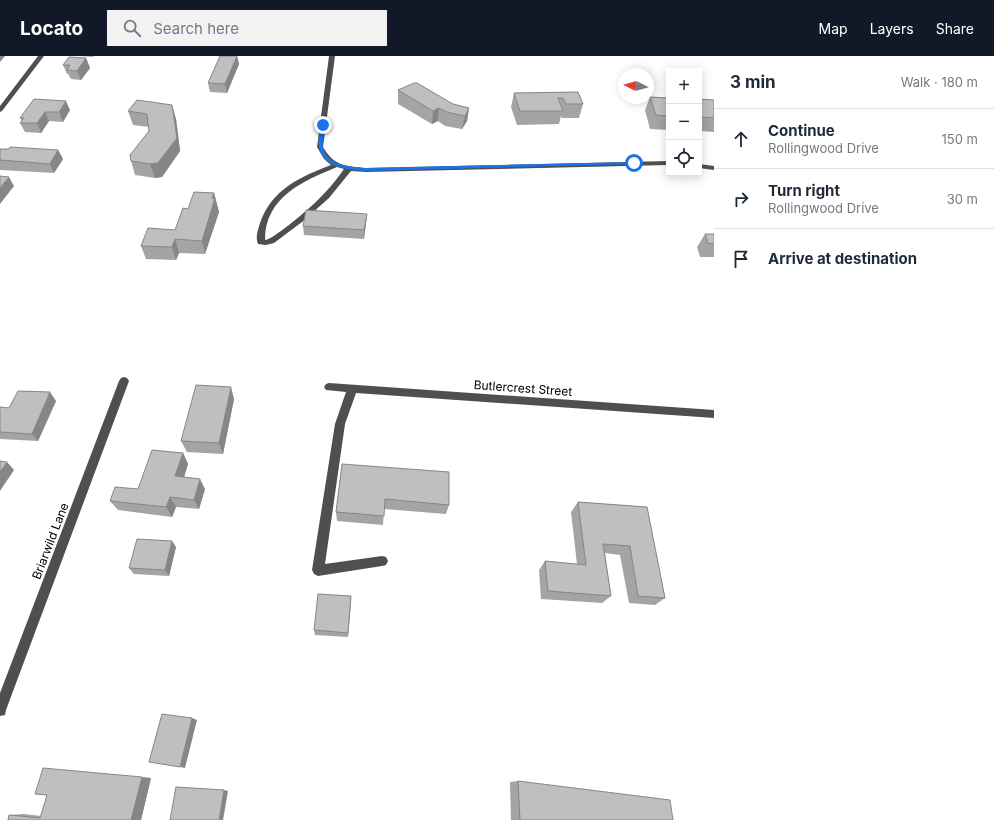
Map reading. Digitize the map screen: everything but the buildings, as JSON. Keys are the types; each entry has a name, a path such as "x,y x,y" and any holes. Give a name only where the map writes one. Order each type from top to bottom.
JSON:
{"street":[{"path":"0,110 41,56"},
{"path":"332,56 320,147 326,158 336,165 349,168 373,170 666,163"},
{"path":"336,165 294,182 274,201 262,231 262,242 270,243 292,228 329,194 349,168"},
{"path":"702,166 714,168"},
{"name":"Briarwild Lane","path":"0,710 124,381"},
{"name":"Butlercrest Street","path":"329,388 714,414"},
{"path":"352,389 340,424 318,570 382,561"}],"route":[{"path":"323,125 320,147 326,158 336,165 349,168 366,170 634,163"}]}
